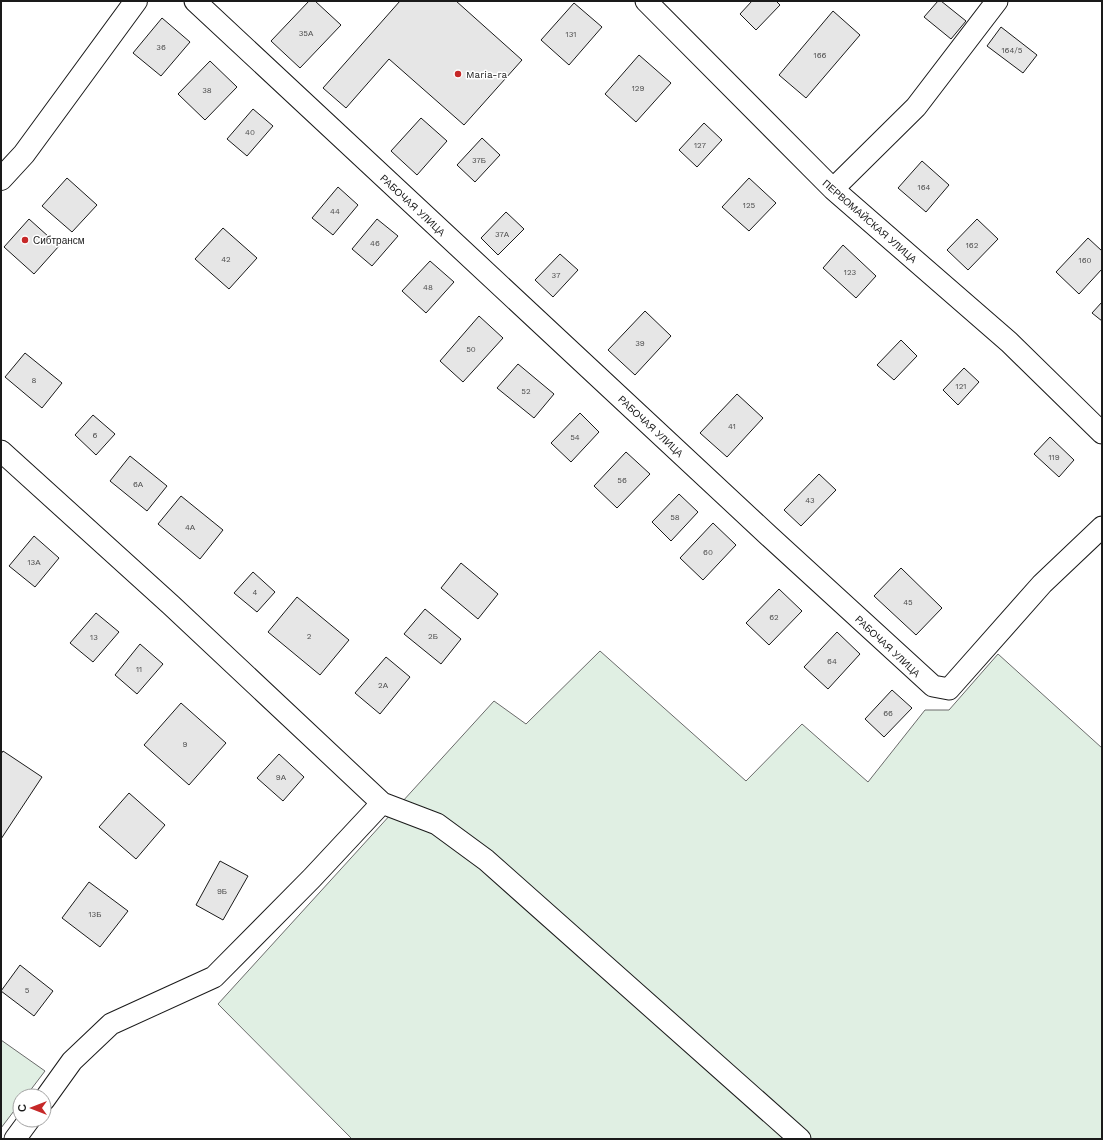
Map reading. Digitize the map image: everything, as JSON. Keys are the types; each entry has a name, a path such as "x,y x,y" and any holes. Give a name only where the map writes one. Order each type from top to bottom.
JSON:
{"street":[{"path":"1,179 24,154 136,1"},
{"name":"РАБОЧАЯ УЛИЦА","path":"195,1 769,536 933,686 949,688 1042,584 1102,527"},
{"name":"ПЕРВОМАЙСКАЯ УЛИЦА","path":"646,1 834,189 1098,422"},
{"path":"834,189 916,107 997,1"},
{"path":"1,451 171,605 382,804 437,824 486,860 800,1139"},
{"path":"52,1089 72,1061 111,1024 214,977 312,878 382,804"},
{"path":"15,1139 23,1128"}],"green space":[{"path":"600,651 746,781 802,724 868,782 925,710 949,710 998,654 1102,748 1102,1139 352,1139 218,1004 494,701 526,724"},
{"path":"1,1040 45,1071 32,1088 12,1088 12,1114 1,1128"}],"building":[{"path":"309,1 315,1 341,25 300,68 271,41"},
{"name":"Maria-ra","path":"400,1 456,1 522,60 464,125 389,59 346,108 323,88"},
{"path":"752,1 776,1 780,5 756,30 740,14"},
{"path":"938,1 941,1 966,21 951,39 924,17"},
{"path":"574,3 602,27 569,65 541,40"},
{"path":"833,11 860,35 806,98 779,75"},
{"path":"162,18 190,42 161,76 133,53"},
{"path":"1001,27 1037,55 1023,73 987,46"},
{"path":"639,55 671,83 636,122 605,94"},
{"path":"210,61 237,87 205,120 178,94"},
{"path":"253,109 273,126 247,156 227,139"},
{"path":"421,118 447,141 417,175 391,151"},
{"path":"704,123 722,140 697,167 679,150"},
{"path":"482,138 500,155 475,182 457,165"},
{"path":"922,161 949,185 926,212 898,188"},
{"path":"67,178 97,205 72,232 42,206"},
{"path":"749,178 776,203 749,231 722,207"},
{"path":"338,187 358,205 333,235 312,218"},
{"path":"506,212 524,229 498,255 481,238"},
{"path":"29,219 59,246 34,274 4,247"},
{"path":"377,219 398,236 372,266 352,249"},
{"path":"977,219 998,239 968,270 947,250"},
{"path":"223,228 257,258 229,289 195,259"},
{"path":"1088,238 1102,251 1102,269 1079,294 1056,272"},
{"path":"843,245 876,276 856,298 823,268"},
{"path":"560,254 578,270 553,297 535,280"},
{"path":"430,261 454,282 426,313 402,291"},
{"path":"1102,302 1102,321 1092,313"},
{"path":"645,311 671,336 635,375 608,350"},
{"path":"479,316 503,338 463,382 440,361"},
{"path":"901,340 917,356 894,380 877,365"},
{"path":"25,353 62,383 42,408 5,377"},
{"path":"518,364 554,394 534,418 497,388"},
{"path":"964,368 979,382 958,405 943,390"},
{"path":"737,394 763,418 727,457 700,433"},
{"path":"580,413 599,432 571,462 551,443"},
{"path":"93,415 115,434 96,455 75,435"},
{"path":"1050,437 1074,460 1059,477 1034,454"},
{"path":"626,452 650,474 617,508 594,486"},
{"path":"130,456 167,486 147,511 110,481"},
{"path":"819,474 836,490 801,526 784,510"},
{"path":"679,494 698,512 671,541 652,522"},
{"path":"181,496 223,530 200,559 158,524"},
{"path":"713,523 736,545 703,580 680,558"},
{"path":"34,536 59,558 35,587 9,566"},
{"path":"461,563 498,594 478,619 441,588"},
{"path":"901,568 942,608 916,635 874,596"},
{"path":"253,572 275,592 257,612 234,593"},
{"path":"779,589 802,611 769,645 746,623"},
{"path":"297,597 349,640 320,675 268,632"},
{"path":"425,609 461,639 441,664 404,634"},
{"path":"96,613 119,632 93,662 70,643"},
{"path":"837,632 860,654 828,689 804,667"},
{"path":"140,644 163,664 137,694 115,675"},
{"path":"386,657 410,677 380,714 355,693"},
{"path":"892,690 912,708 884,737 865,719"},
{"path":"181,703 226,743 189,785 144,745"},
{"path":"3,751 42,777 1,839 1,754"},
{"path":"279,754 304,777 283,801 257,778"},
{"path":"129,793 165,825 136,859 99,827"},
{"path":"220,861 248,876 223,920 196,905"},
{"path":"89,882 128,911 100,947 62,918"},
{"path":"20,965 53,991 34,1016 1,991"}],"place":[{"name":"Maria-ra","path":"458,74"},
{"name":"Сибтрансм","path":"25,240"}]}
